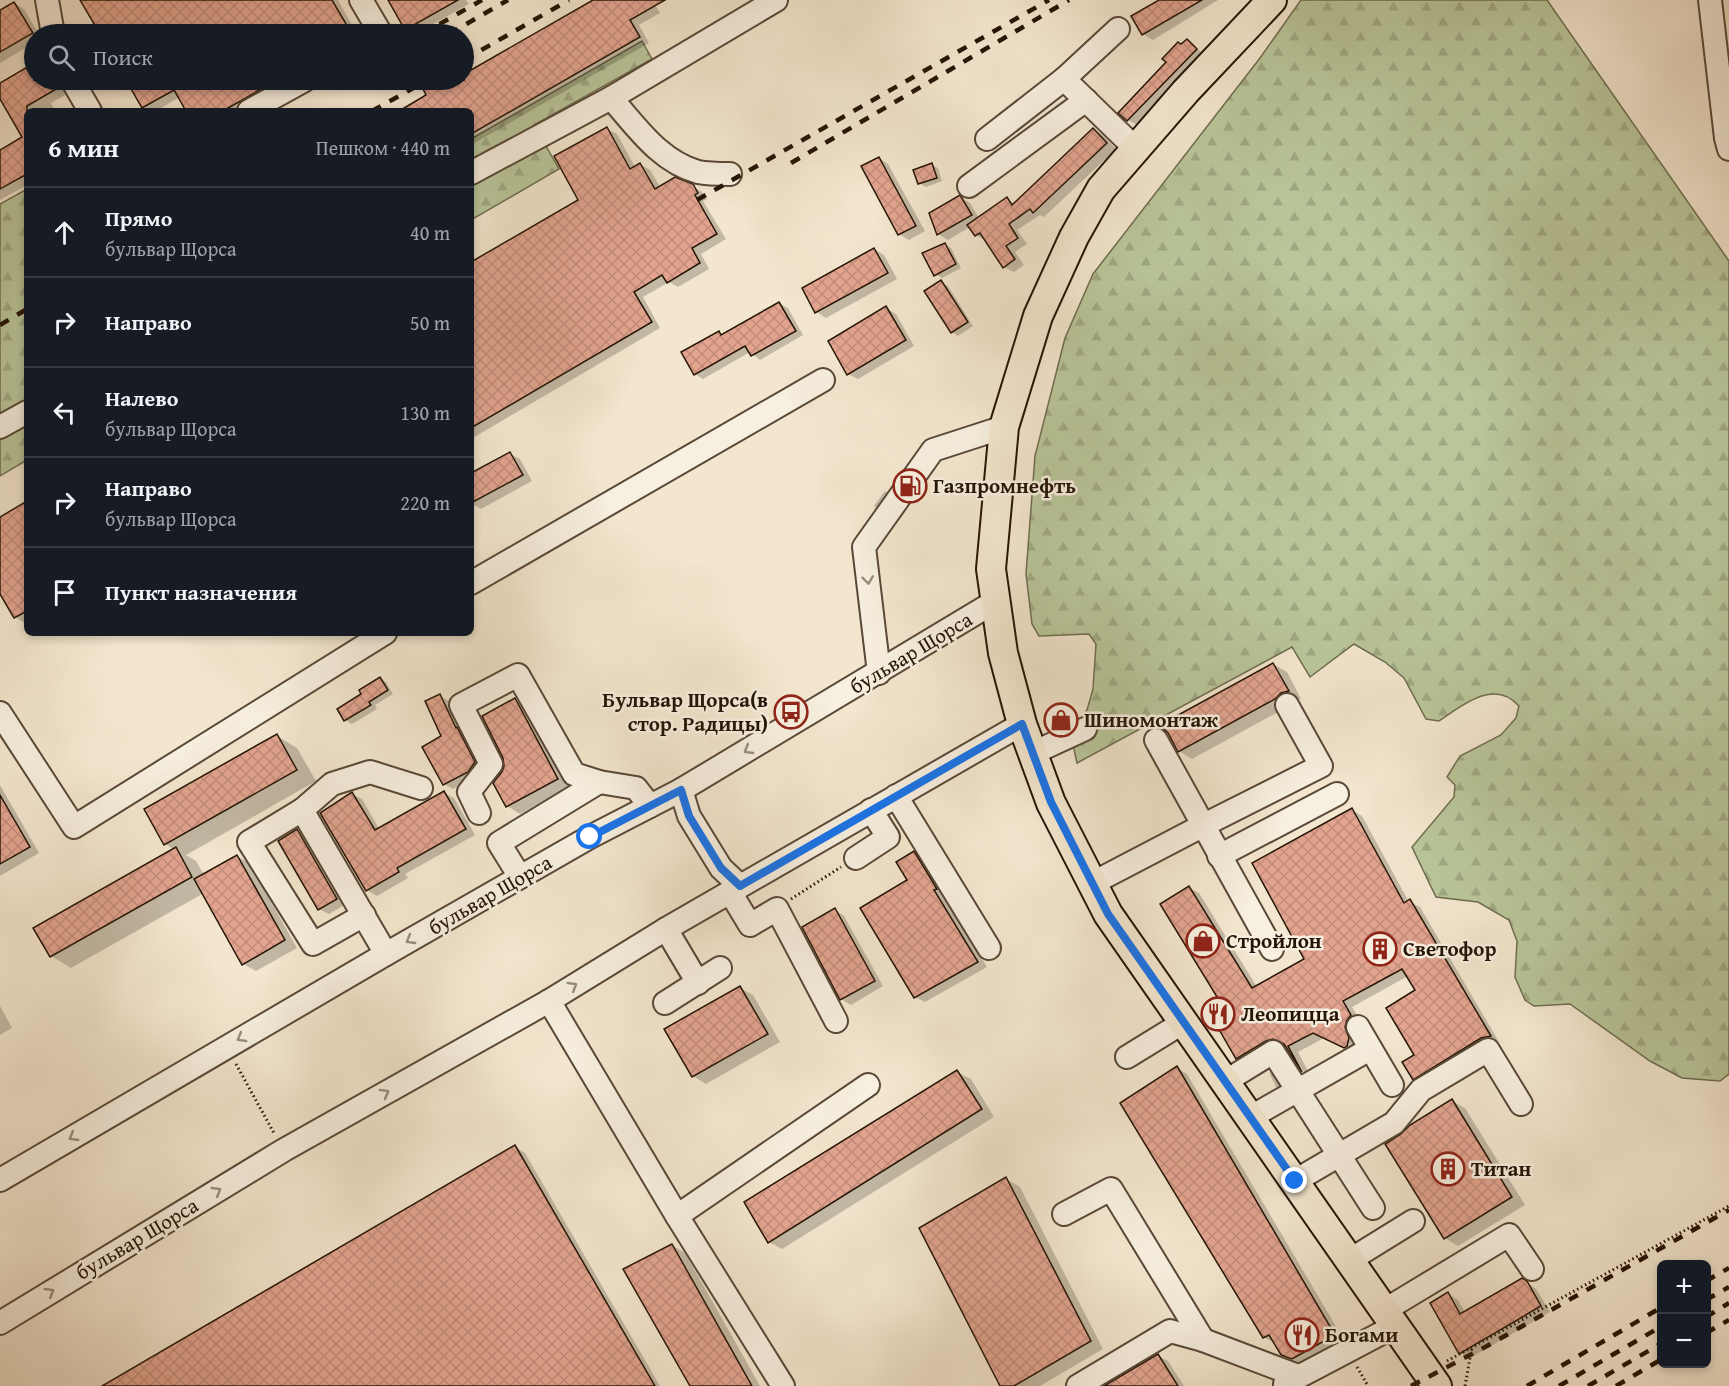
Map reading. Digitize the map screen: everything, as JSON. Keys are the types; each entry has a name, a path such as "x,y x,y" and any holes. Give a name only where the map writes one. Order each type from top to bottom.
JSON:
{"main road":[{"path":"996,601 991,569 1004,427 1038,316 1074,237 1101,189 1135,148 1272,0"},
{"name":"бульвар Щорса","path":"996,601 1004,652 1022,724 1051,802 1091,884 1108,914 1432,1379"}],"street":[{"path":"48,0 52,24"},
{"path":"361,0 375,24"},
{"path":"474,170 611,98 776,0"},
{"path":"1710,0 1729,149"},
{"path":"987,139 1064,79 1118,28"},
{"path":"1064,79 1135,148"},
{"path":"78,90 88,108"},
{"path":"254,108 287,90"},
{"path":"611,98 652,145 675,162 699,172 730,174"},
{"path":"969,186 1086,100"},
{"path":"474,581 823,380"},
{"path":"0,427 24,414"},
{"path":"879,673 864,547 933,450 1004,427"},
{"name":"бульвар Щорса","path":"0,1180 520,877 681,790 996,601"},
{"path":"0,713 74,827 379,636"},
{"path":"479,813 469,792 491,764 461,705 518,675 574,774 599,782 636,788 650,806"},
{"path":"1091,884 1321,766 1287,705"},
{"name":"бульвар Щорса","path":"0,1323 284,1150 549,1000 666,929 1022,724"},
{"path":"1032,753 1085,729"},
{"path":"1156,740 1272,949"},
{"path":"364,915 313,944 249,842 302,810 332,784 370,772 421,788"},
{"path":"520,877 499,843 599,782"},
{"path":"681,790 689,816 735,889 750,925 777,909 836,1021"},
{"path":"1219,856 1337,794"},
{"path":"896,796 989,948"},
{"path":"302,810 386,954"},
{"path":"856,858 888,837 871,810"},
{"path":"666,929 698,983"},
{"path":"664,1003 720,968"},
{"path":"549,1000 677,1216 783,1386"},
{"path":"1127,1057 1184,1022"},
{"path":"1358,1027 1392,1085"},
{"path":"1251,1117 1370,1048"},
{"path":"1295,1181 1394,1123 1421,1090 1488,1050 1521,1104"},
{"path":"1226,1081 1273,1052 1373,1208"},
{"path":"677,1216 868,1085"},
{"path":"1064,1214 1111,1190 1203,1340"},
{"path":"1350,1260 1413,1221"},
{"path":"1078,1386 1170,1331 1203,1340 1290,1381 1390,1318 1509,1235 1532,1269"}],"path":[{"path":"777,909 856,858"},
{"path":"227,1046 284,1150"},
{"path":"1432,1379 1472,1347 1729,1206"},
{"path":"1465,1386 1472,1347"}],"green space":[{"path":"1301,0 1547,0 1729,261 1729,1074 1720,1081 1682,1078 1650,1061 1570,1004 1534,1006 1525,1000 1515,977 1517,941 1509,920 1478,902 1436,897 1412,847 1454,797 1455,785 1447,777 1460,756 1501,735 1516,718 1519,706 1510,698 1500,694 1489,694 1468,702 1439,721 1426,719 1404,678 1385,662 1354,644 1310,677 1292,647 1077,763 1072,740 1074,728 1087,710 1093,689 1096,644 1089,634 1039,636 1032,624 1026,574 1035,456 1065,338 1093,274 1260,58"},
{"path":"642,41 652,59 534,125 559,169 474,218 474,137"},
{"path":"24,191 24,462 0,476 0,204"}],"building":[{"path":"80,0 332,0 346,24 94,24"},
{"path":"388,0 458,0 416,24 402,24"},
{"path":"593,0 665,0 630,20 640,37 474,132 474,108 404,108 426,95 424,90 474,90 474,68"},
{"path":"1159,0 1202,0 1142,35 1131,16"},
{"path":"14,2 27,24 24,24 24,38 0,52 0,10"},
{"path":"1187,39 1197,49 1127,121 1118,113 1166,62 1162,59 1178,42 1181,44"},
{"path":"24,69 24,90 55,90 24,108 24,176 0,189 0,150 22,137 0,99 0,83"},
{"path":"132,90 174,90 142,108"},
{"path":"174,90 260,90 228,108 184,108"},
{"path":"607,127 630,169 640,163 655,189 675,177 693,184 698,193 695,195 717,234 692,248 700,263 667,283 662,275 634,292 652,322 474,426 474,260 578,200 554,156"},
{"path":"1093,128 1107,143 1033,213 1030,209 1009,224 1018,238 1006,246 1015,259 1003,268 980,233 975,236 967,225 1007,197 1012,205"},
{"path":"879,157 916,226 898,235 861,166"},
{"path":"932,163 937,178 918,184 913,170"},
{"path":"960,195 972,215 937,235 929,213"},
{"path":"945,243 956,264 934,276 922,253"},
{"path":"874,248 888,273 815,313 802,288"},
{"path":"941,280 968,322 951,333 924,291"},
{"path":"779,302 796,331 751,356 745,346 694,375 681,352 719,331 721,335"},
{"path":"886,306 906,340 847,375 828,341"},
{"path":"510,452 523,475 474,501 474,471"},
{"path":"24,503 24,613 14,618 0,594 0,517"},
{"path":"1273,663 1289,691 1281,693 1275,699 1178,752 1168,733 1160,725"},
{"path":"380,677 388,690 369,702 371,705 344,721 337,709 361,694 359,690"},
{"path":"440,694 475,762 468,772 443,785 422,747 441,736 425,701"},
{"path":"515,698 558,779 506,807 493,783 502,772 503,758 482,716"},
{"name":"Шиномонтаж","path":"1065,707 1070,721 1055,728 1050,712"},
{"path":"277,734 297,770 164,845 144,809"},
{"path":"444,791 466,829 397,868 399,872 366,891 320,813 352,792 375,830"},
{"path":"0,795 30,847 0,864"},
{"path":"1352,808 1404,903 1410,899 1491,1036 1481,1038 1413,1080 1402,1062 1414,1055 1386,1008 1415,990 1402,969 1343,1001 1351,1015 1345,1027 1349,1038 1347,1046 1344,1048 1313,1033 1288,1046 1302,1072 1284,1044 1273,1039 1236,1059 1209,1012 1222,1005 1160,904 1189,886 1252,988 1304,959 1252,863"},
{"path":"297,829 337,899 318,910 278,841"},
{"path":"176,847 192,877 50,957 33,928"},
{"path":"914,851 937,889 934,890 978,962 914,998 860,908 907,880 896,862"},
{"path":"237,855 285,940 242,965 194,879"},
{"path":"835,908 875,981 840,1000 802,927"},
{"path":"740,986 768,1034 692,1077 664,1029"},
{"path":"1177,1066 1335,1335 1292,1359 1281,1355 1269,1335 1263,1338 1120,1103"},
{"path":"957,1070 982,1109 768,1243 744,1202"},
{"name":"Титан","path":"1452,1099 1512,1197 1444,1239 1385,1144 1410,1125"},
{"path":"515,1145 655,1386 102,1386"},
{"path":"1006,1177 1091,1341 1014,1386 1000,1386 919,1228"},
{"path":"672,1244 752,1386 690,1386 623,1269"},
{"path":"1522,1278 1527,1281 1541,1306 1459,1354 1430,1303 1448,1292 1460,1314"},
{"path":"1158,1354 1178,1386 1104,1386"}],"railway":[{"path":"440,24 482,0"},
{"path":"466,24 508,0"},
{"path":"474,54 569,0"},
{"path":"697,200 1049,0"},
{"path":"791,163 1069,0"},
{"path":"377,108 410,90"},
{"path":"0,325 24,311"},
{"path":"1411,1386 1487,1346 1729,1210"},
{"path":"1711,1278 1729,1268"},
{"path":"1711,1297 1729,1287"},
{"path":"1711,1314 1729,1303"},
{"path":"1527,1386 1657,1310"},
{"path":"1711,1330 1729,1320"},
{"path":"1559,1386 1657,1329"},
{"path":"1588,1386 1657,1346"},
{"path":"1616,1386 1657,1362"}],"place":[{"name":"Газпромнефть","path":"910,486"},
{"name":"Бульвар Щорса(в стор. Радицы)","path":"791,712"},
{"name":"Шиномонтаж","path":"1061,720"},
{"name":"Стройлон","path":"1203,941"},
{"name":"Светофор","path":"1380,949"},
{"name":"Леопицца","path":"1218,1014"},
{"name":"Титан","path":"1448,1169"},
{"name":"Богами","path":"1302,1335"}],"route":[{"path":"590,837 681,790 689,816 721,868 740,886 1022,724 1051,802 1108,914 1295,1181"}]}
